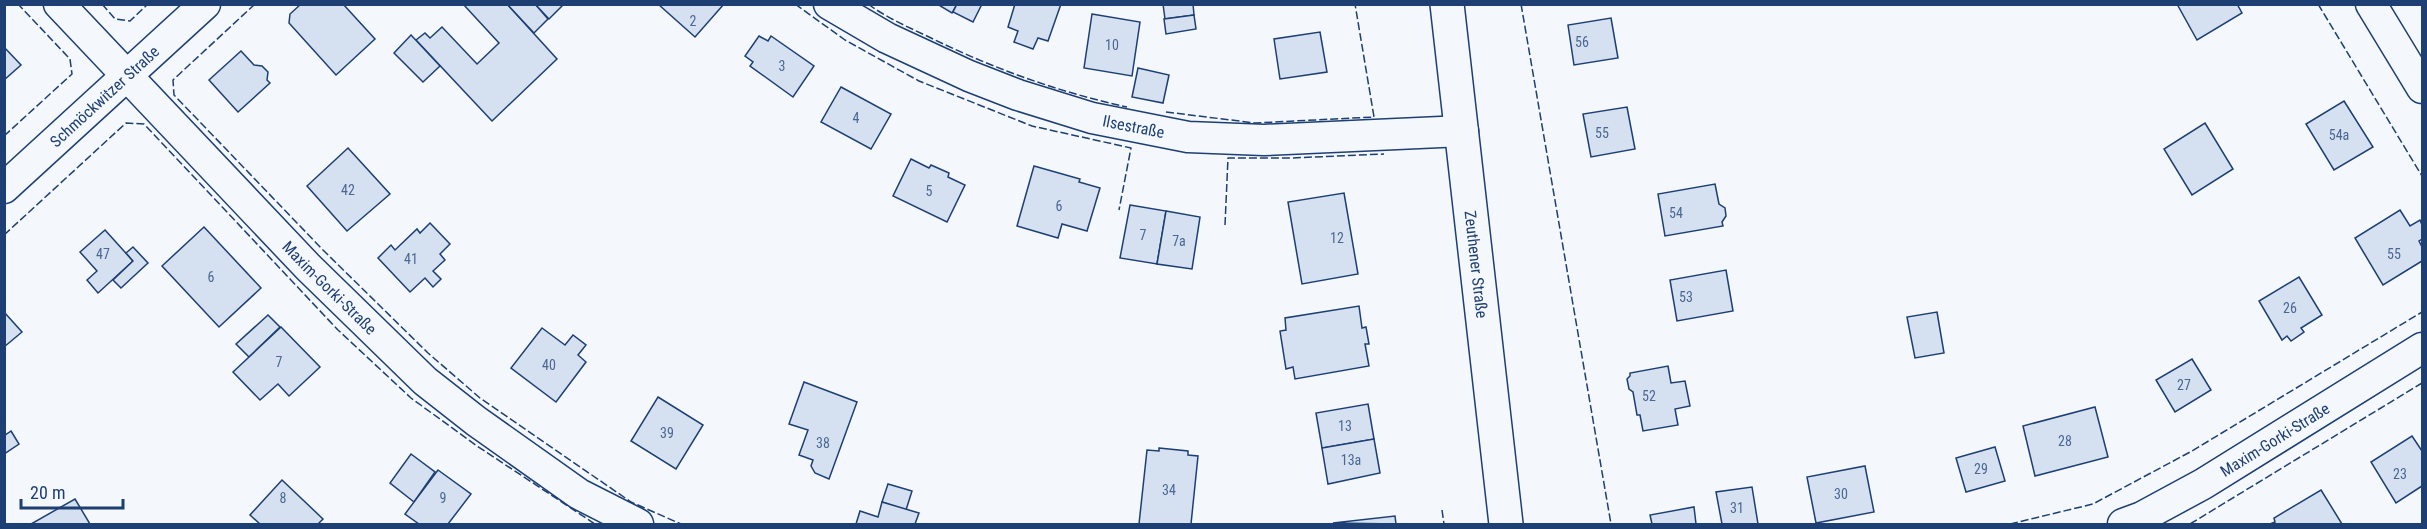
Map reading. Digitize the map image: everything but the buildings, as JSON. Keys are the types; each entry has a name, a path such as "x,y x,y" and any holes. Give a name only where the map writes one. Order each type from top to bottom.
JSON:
{"main road":[{"name":"Zeuthener Straße","path":"1447,4 1506,525"}],"street":[{"name":"Maxim-Gorki-Straße","path":"59,4 308,267 425,381 476,421 579,494 638,525"},
{"name":"Schmöckwitzer Straße","path":"4,188 205,4"},
{"name":"Ilsestraße","path":"829,4 887,38 969,76 1018,95 1092,118 1188,137 1264,140 1462,131"},
{"path":"2371,4 2422,88"},
{"name":"Maxim-Gorki-Straße","path":"2123,525 2203,484 2422,348"}],"fence":[{"path":"4,136 72,74 70,59 18,4"},
{"path":"102,4 115,19 130,21 148,4"},
{"path":"255,4 173,80 174,95 323,250 428,353 480,398 631,502 681,524"},
{"path":"795,4 845,40 919,81 1032,126 1131,148 1119,210"},
{"path":"868,4 905,26 1001,69 1076,94 1127,107"},
{"path":"1166,112 1255,123 1374,117 1355,4"},
{"path":"1521,4 1611,524"},
{"path":"2318,4 2422,176"},
{"path":"4,235 126,123 144,124 338,330 411,398 477,446 595,524"},
{"path":"1225,225 1228,158 1384,154"},
{"path":"2010,524 2093,504 2192,451 2422,312"},
{"path":"2190,524 2422,383"},
{"path":"1442,510 1444,524"}]}
